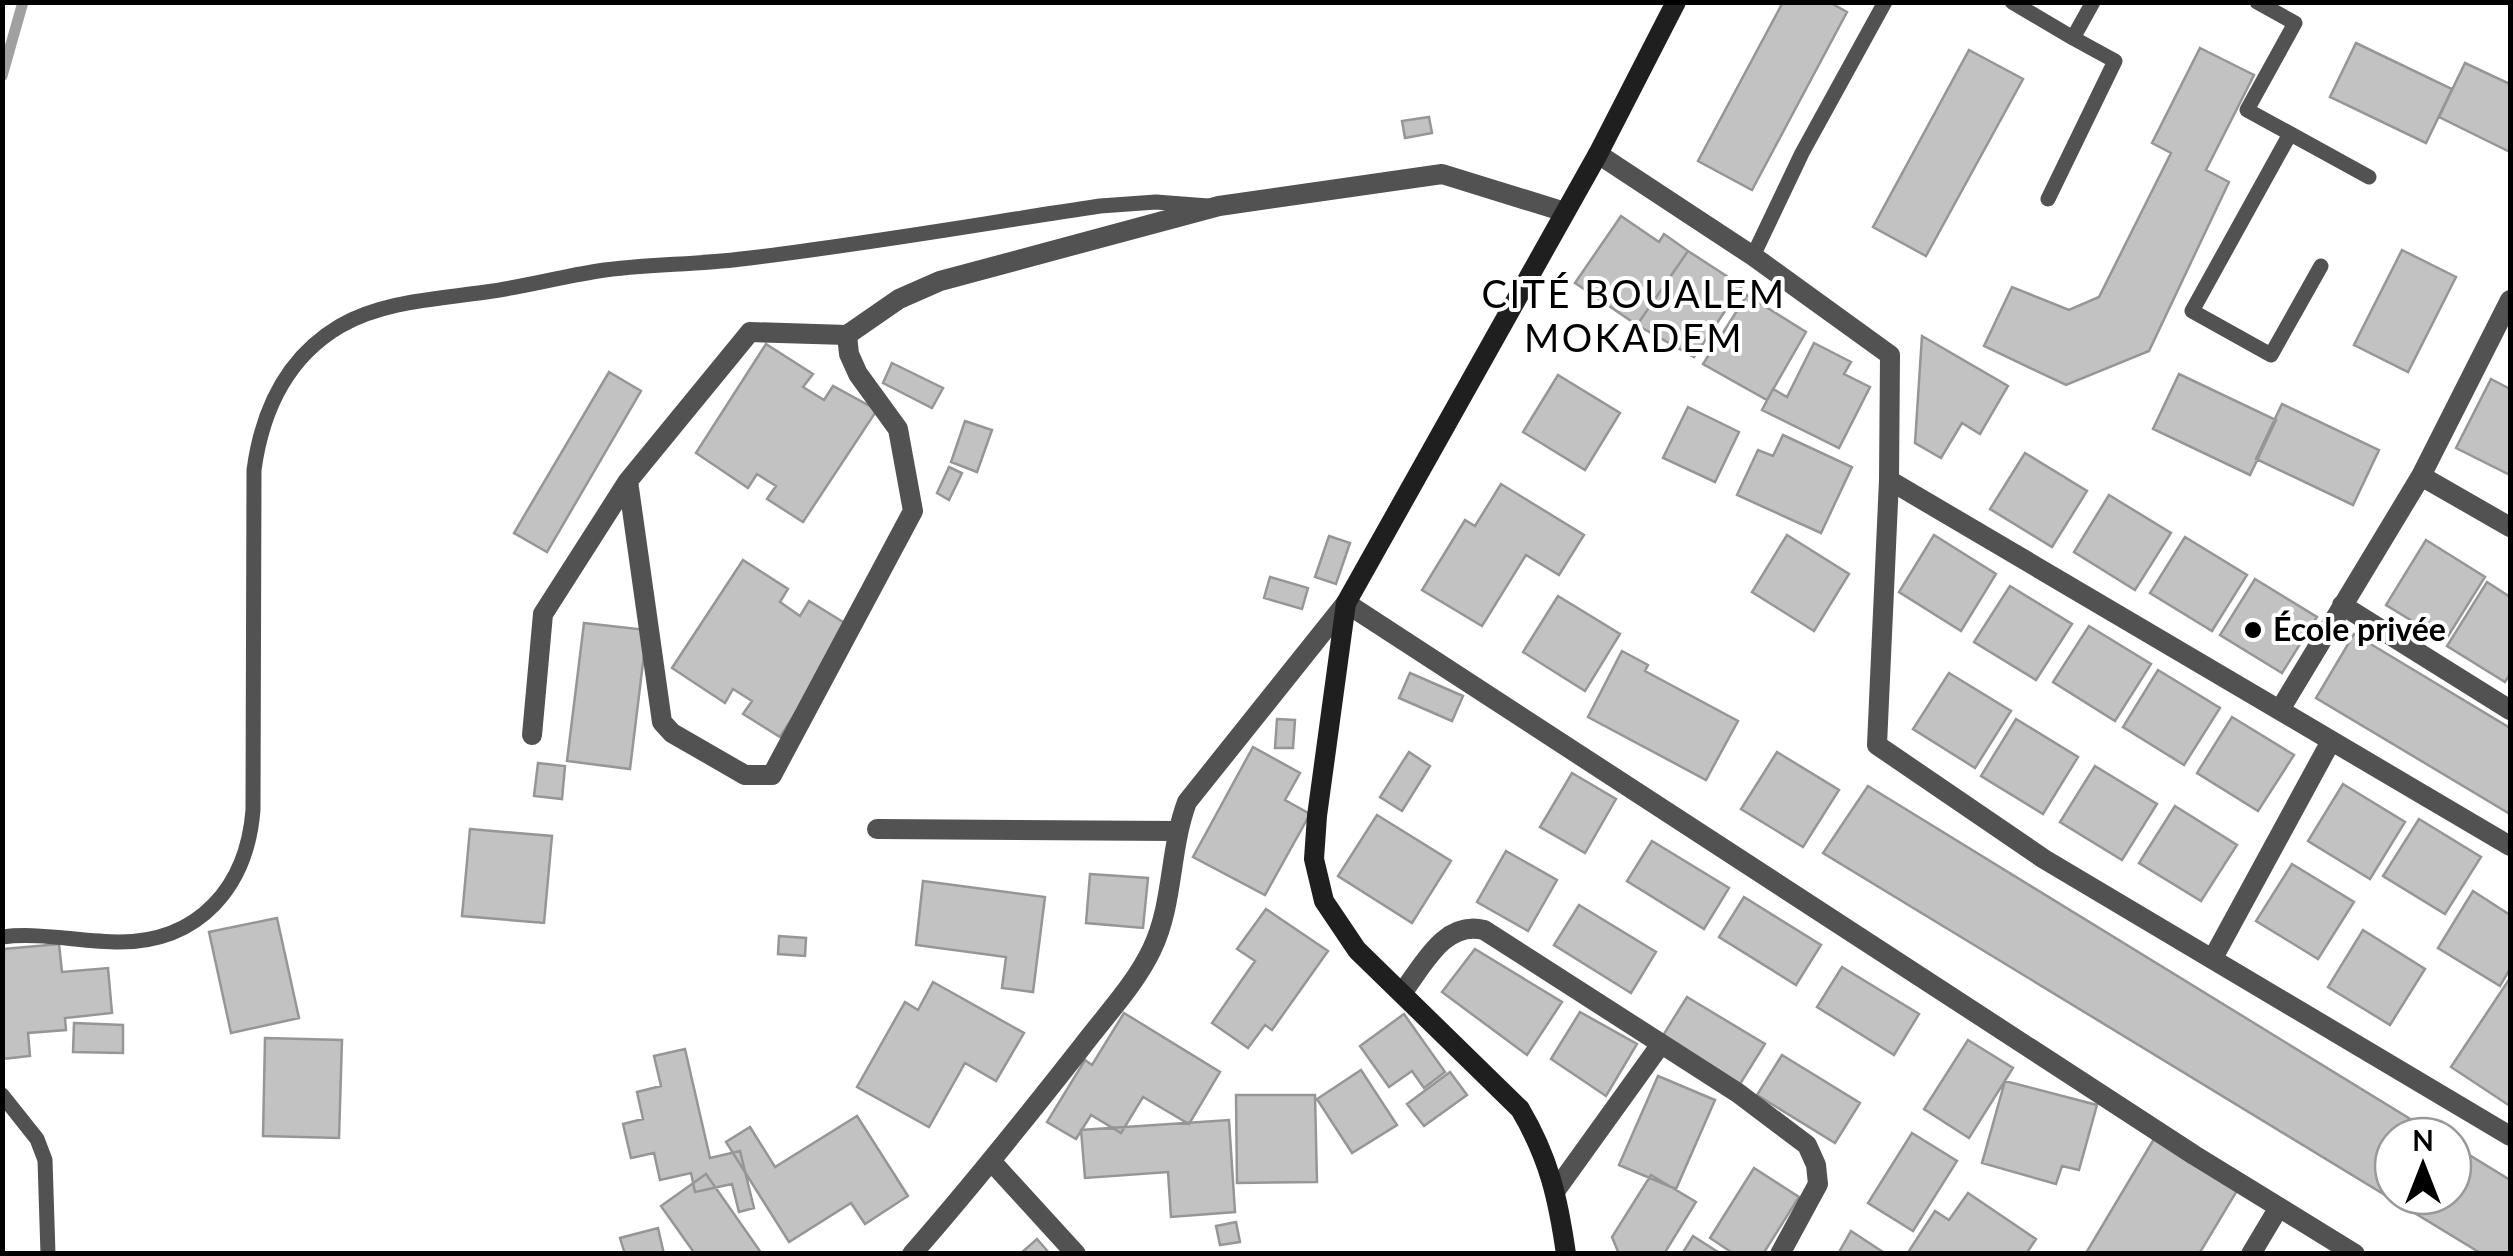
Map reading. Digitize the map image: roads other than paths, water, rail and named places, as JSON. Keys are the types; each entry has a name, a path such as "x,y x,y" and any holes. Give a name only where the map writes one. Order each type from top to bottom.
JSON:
{"street":[{"path":"912,1254 992,1162 1152,950 1165,913 1176,831 1187,802 1346,604 1598,154 1676,2"},
{"path":"1598,154 1753,256 1890,355 1890,480 1877,745 2044,859 2510,1136"},
{"path":"532,735 543,614 628,481 750,332 847,335 898,299 940,282 1219,206 1442,174 1564,212"},
{"path":"2281,708 2421,476 2510,300"},
{"path":"628,481 662,722 672,732 745,775 772,775 913,510 898,429 858,374 849,354 847,335"},
{"path":"2421,476 2510,527"},
{"path":"1890,480 2510,846"},
{"path":"1346,604 1314,858 1324,900 1356,950 1520,1109 1539,1141 1556,1190 1566,1254"},
{"path":"1346,604 2178,1144 2355,1254"},
{"path":"2342,605 2510,710"},
{"path":"2213,958 2331,741"},
{"path":"877,829 1176,831"},
{"path":"1402,993 1444,939 1463,928 1474,927 1494,935 1738,1093 1807,1145 1816,1165 1818,1184 1780,1254"},
{"path":"1556,1190 1662,1044"},
{"path":"992,1162 1076,1254"},
{"path":"2251,1254 2279,1206"}],"lane":[{"path":"1753,256 1802,153 1885,2"},
{"path":"2012,2 2115,61 2048,200"},
{"path":"2073,38 2093,2"},
{"path":"2257,2 2295,23 2247,110 2369,177"},
{"path":"2290,134 2192,312 2270,355 2321,266"},
{"path":"2,937 148,940 178,930 204,915 225,894 241,868 250,840 252,810 254,470 259,436 270,402 288,372 312,346 340,326 372,312 406,304 599,271 740,259 1100,206 1156,202 1219,206"},
{"path":"2,1096 38,1138 45,1160 48,1254"}],"waterway":[{"path":"2,76 23,2"}],"place":[{"name":"École privée","path":"2253,630"}],"district":[{"name":"CITÉ BOUALEM MOKADEM","path":"1634,317"}]}
